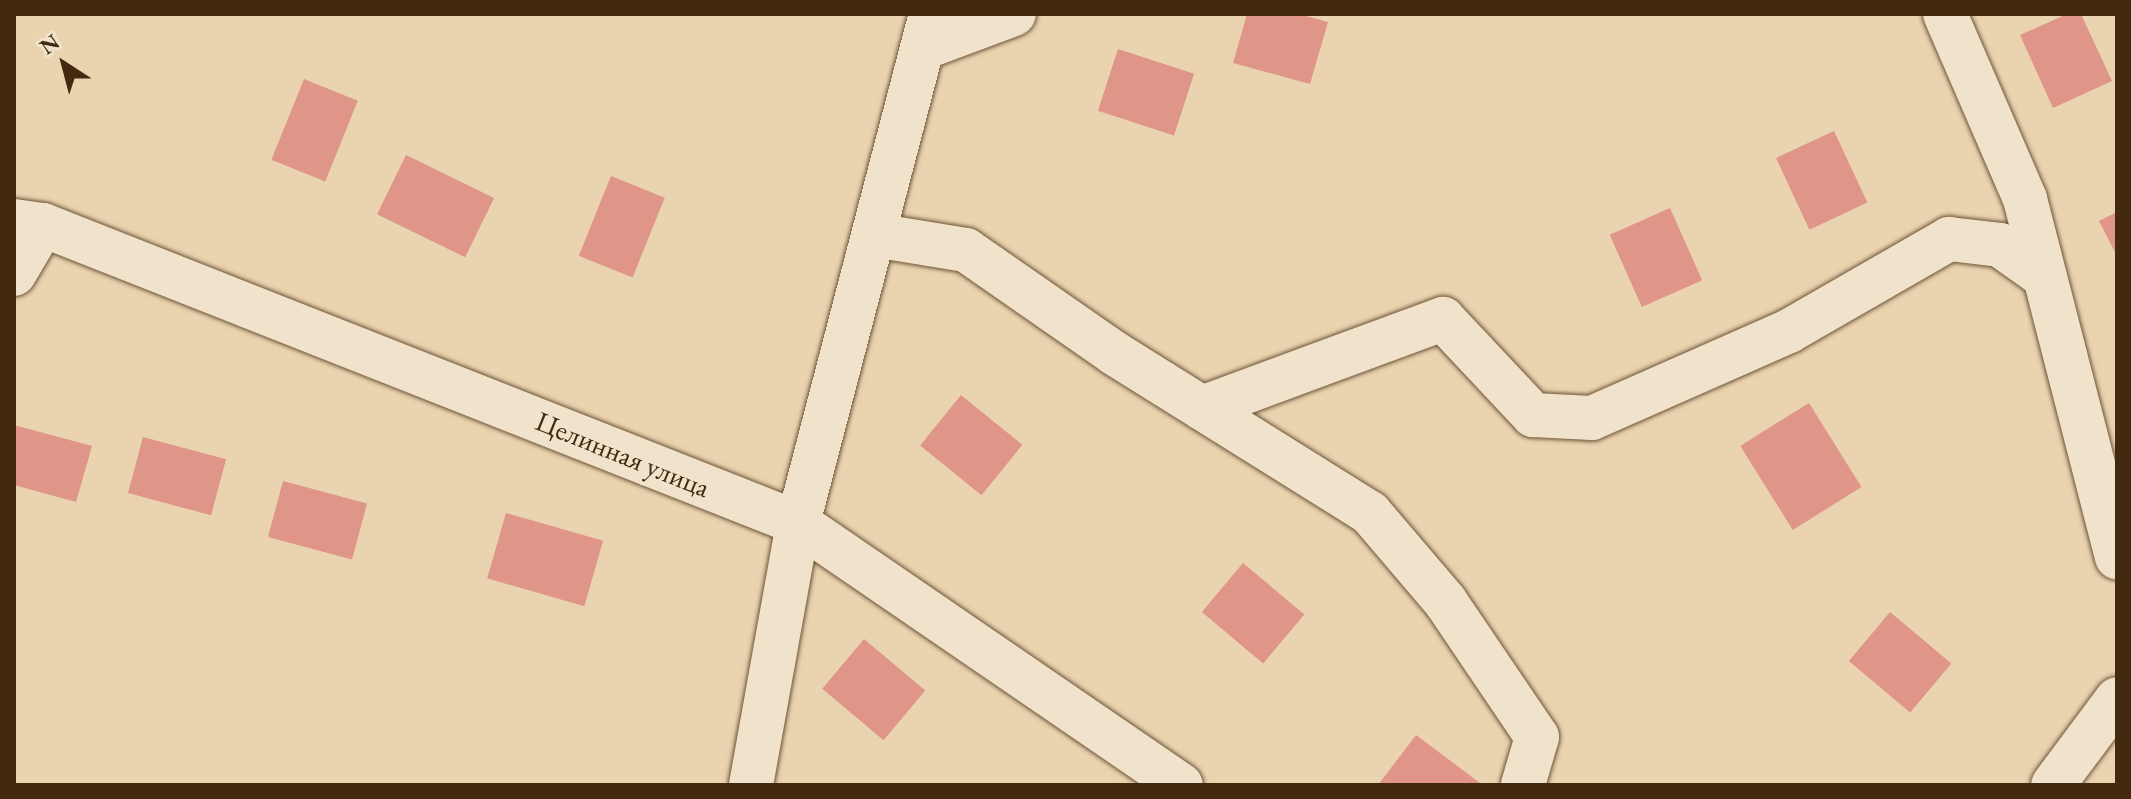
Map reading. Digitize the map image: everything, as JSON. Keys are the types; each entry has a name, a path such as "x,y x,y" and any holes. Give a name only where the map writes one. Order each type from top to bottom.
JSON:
{"street":[{"path":"751,785 798,523 927,31 1014,14"},
{"path":"1945,14 2025,199 2117,557"},
{"path":"14,274 29,223"},
{"name":"Целинная улица","path":"29,223 798,523 1181,785"},
{"path":"874,235 966,250 1202,408 1370,513 1445,601 1537,737 1523,785"},
{"path":"1202,408 1443,319 1533,415 1592,418 1789,331 1949,239 2000,245 2045,277"},
{"path":"2053,785 2117,699"}],"building":[{"path":"1247,14 1299,14 1328,22 1310,84 1233,63"},
{"path":"2067,14 2081,14 2112,81 2053,108 2020,35"},
{"path":"1118,49 1194,74 1174,136 1098,111"},
{"path":"304,79 358,101 325,181 271,160"},
{"path":"1834,131 1867,203 1809,230 1776,158"},
{"path":"406,155 494,198 465,257 377,214"},
{"path":"611,176 665,198 633,277 579,256"},
{"path":"1670,208 1702,280 1642,307 1610,235"},
{"path":"2117,212 2117,256 2099,221"},
{"path":"961,395 1022,445 981,495 920,446"},
{"path":"1809,403 1861,487 1793,530 1740,446"},
{"path":"14,425 92,446 76,502 14,485"},
{"path":"143,437 226,459 211,515 128,493"},
{"path":"283,481 367,504 352,560 268,537"},
{"path":"506,513 603,541 584,606 487,578"},
{"path":"1243,563 1304,614 1263,663 1202,612"},
{"path":"1890,612 1951,663 1910,712 1849,661"},
{"path":"864,639 925,690 884,740 822,689"},
{"path":"1416,735 1480,783 1378,785"}]}
